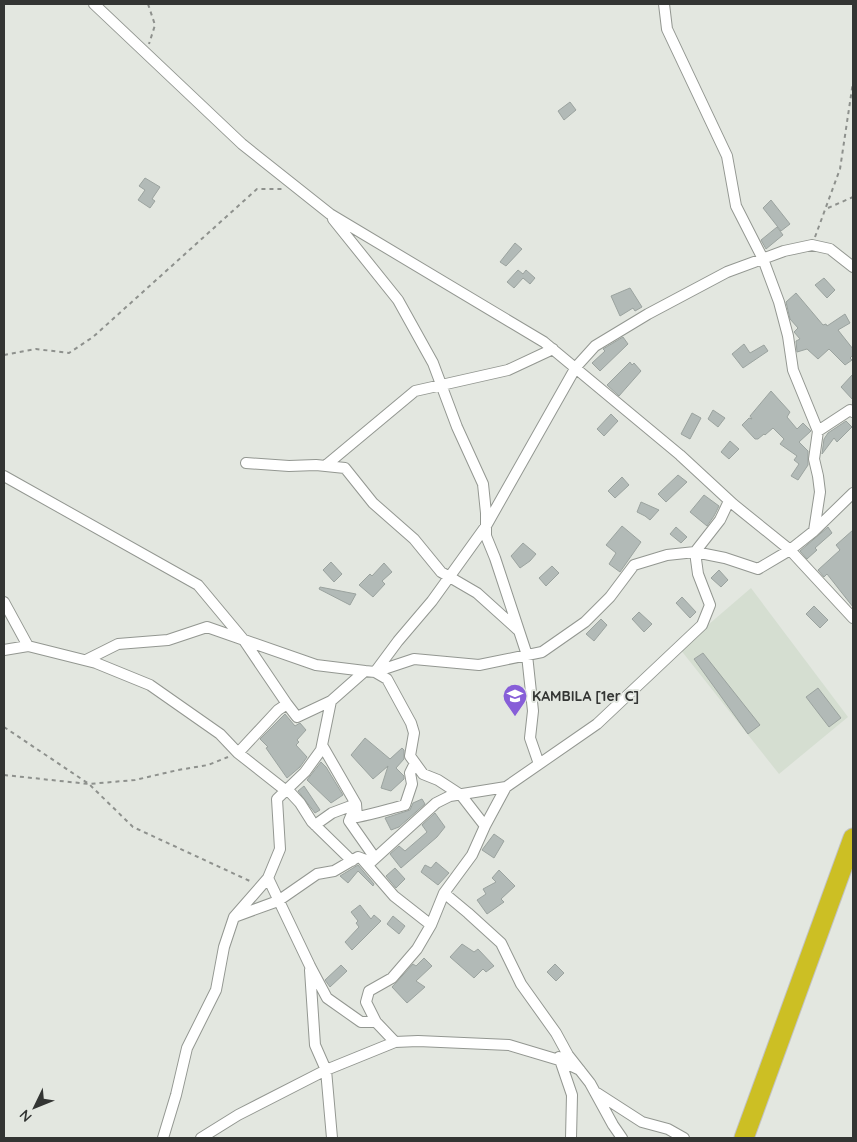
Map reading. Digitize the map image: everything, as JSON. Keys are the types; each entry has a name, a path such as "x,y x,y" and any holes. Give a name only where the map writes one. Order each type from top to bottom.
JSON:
{"highway":[{"path":"744,1138 853,838"}],"street":[{"path":"94,4 242,144 330,214 544,342 576,367 680,455 729,500 790,550 853,618"},
{"path":"664,4 667,29 727,156 736,206 763,259 779,302 788,336 793,370 818,431 814,459 820,492 814,531"},
{"path":"330,214 398,300 433,363 457,427 483,484 486,536 527,655 533,711 530,738 538,764"},
{"path":"4,476 198,585 243,639 297,717 331,701 370,672 432,602 486,526 576,367 595,346 648,314 727,272 784,251 812,245 830,249 853,267"},
{"path":"325,466 415,391 508,370 553,349"},
{"path":"818,431 850,410 853,412"},
{"path":"246,463 345,468 373,503 414,539 441,572 477,593 519,631"},
{"path":"370,672 414,659 479,665 542,652 585,622 610,597 634,565 667,555 695,552 725,558 758,568 790,550 814,531 853,493"},
{"path":"234,917 278,901 317,874 334,871 357,860 370,862 436,803 450,796 506,787 597,724 702,625 710,605 698,574 695,552 720,520 729,500"},
{"path":"4,602 28,646"},
{"path":"86,660 118,644 168,640 207,627 316,665 370,672 387,679 411,723 414,733 410,756 423,774 438,780 461,795 485,826"},
{"path":"4,650 28,646 86,660 150,685 220,734 238,753 286,790 300,803 315,825 357,860 394,896 431,925"},
{"path":"163,1138 187,1048 216,990 224,948 234,917 264,882 280,849 277,799 305,772 321,750 331,701"},
{"path":"238,753 278,710 287,704"},
{"path":"322,745 356,804 358,817 405,805 412,784 410,774 415,763"},
{"path":"395,1042 376,1022 366,1002 369,991 392,978 417,948 431,925 444,893 472,855 506,787"},
{"path":"315,825 332,813 356,804"},
{"path":"356,804 349,821 375,858"},
{"path":"264,882 278,901 327,998 361,1022 376,1022"},
{"path":"444,893 501,943 521,984 580,1070 622,1138"},
{"path":"310,966 315,1045 326,1070 332,1138"},
{"path":"560,1040 559,1060 572,1095 571,1138"},
{"path":"201,1138 238,1115 326,1070 395,1042 418,1041 509,1045 559,1060 580,1070"},
{"path":"594,1092 642,1122 668,1129 684,1138"}],"path":[{"path":"146,53 155,25 148,4"},
{"path":"812,245 840,169 853,82"},
{"path":"850,106 853,111"},
{"path":"4,355 36,349 69,353 93,337 257,189 298,189"},
{"path":"826,208 853,198"},
{"path":"4,727 89,784 133,827 264,882"},
{"path":"4,775 89,784 135,780 178,770 208,766 238,753"}],"shaded area":[{"path":"751,588 848,717 779,774 680,649"}],"building":[{"path":"570,102 576,110 564,120 558,111"},
{"path":"145,178 160,187 152,199 155,201 150,208 138,200 145,190 139,186"},
{"path":"771,200 790,224 781,231 763,208"},
{"path":"777,227 783,235 766,249 761,240"},
{"path":"515,243 522,249 506,266 500,262"},
{"path":"518,270 523,274 526,270 535,278 530,284 523,278 514,288 507,282"},
{"path":"824,278 835,290 827,298 815,285"},
{"path":"630,288 642,307 635,311 633,308 620,316 611,296"},
{"path":"796,293 823,325 826,324 827,326 845,314 850,323 838,330 853,349 853,355 850,358 852,360 845,365 829,349 818,359 807,349 797,352 796,341 800,339 794,332 798,328 790,319 786,302"},
{"path":"623,337 628,344 600,371 592,363 605,351 603,349"},
{"path":"744,344 750,353 764,345 768,351 743,368 732,354"},
{"path":"630,362 632,365 634,363 641,371 619,396 607,385"},
{"path":"853,374 853,400 841,387"},
{"path":"771,391 790,412 787,417 797,429 803,423 811,431 799,442 808,451 808,465 798,480 791,476 799,464 794,460 797,456 780,444 784,439 773,428 765,435 755,439 742,425 749,418 752,419 750,416"},
{"path":"713,410 725,418 718,427 708,419"},
{"path":"692,413 701,418 690,439 681,434"},
{"path":"611,414 618,421 604,436 597,429"},
{"path":"846,421 852,427 837,442 834,438 822,454 824,439 828,433"},
{"path":"730,441 739,449 729,459 721,452"},
{"path":"678,475 687,482 666,502 658,494"},
{"path":"622,477 629,485 615,498 608,491"},
{"path":"704,495 719,506 707,526 690,512"},
{"path":"641,502 659,510 650,520 637,512"},
{"path":"622,526 641,542 620,572 609,564 616,553 606,545"},
{"path":"676,527 687,537 681,543 670,534"},
{"path":"828,527 832,533 815,548 817,550 807,559 800,551"},
{"path":"853,530 853,607 827,574 824,577 818,570 840,550 836,545"},
{"path":"523,543 536,554 520,568 511,556"},
{"path":"331,562 342,574 334,582 323,570"},
{"path":"384,563 392,572 382,581 385,584 373,597 359,585 370,574 372,576"},
{"path":"552,566 559,573 546,586 539,578"},
{"path":"719,570 728,580 721,587 711,578"},
{"path":"320,587 356,594 350,605 319,589"},
{"path":"682,597 696,612 690,618 676,603"},
{"path":"814,606 828,620 820,628 806,614"},
{"path":"639,612 652,624 644,632 632,619"},
{"path":"601,619 607,625 594,641 586,634"},
{"path":"703,653 760,725 748,734 694,659"},
{"path":"818,688 841,718 829,727 806,697"},
{"path":"285,714 295,726 300,723 306,730 297,740 299,742 296,745 307,757 300,767 287,778 266,748 268,747 260,739"},
{"path":"365,738 390,759 402,748 404,750 404,759 396,768 404,776 404,779 391,791 381,788 388,766 373,779 351,755"},
{"path":"321,762 343,795 331,803 307,780"},
{"path":"304,786 320,810 315,813 298,791"},
{"path":"422,799 425,804 399,827 391,830 385,818 410,810 413,803"},
{"path":"435,813 445,827 437,837 401,868 390,854 399,846 405,851 427,832 422,825"},
{"path":"494,834 504,841 494,858 482,850"},
{"path":"436,862 449,873 438,885 421,872 425,865 431,868"},
{"path":"358,865 374,884 373,886 358,871 348,883 340,876"},
{"path":"395,868 405,879 396,888 386,876"},
{"path":"499,870 515,886 501,899 504,902 487,914 477,900 486,894 483,889 496,882 492,878"},
{"path":"360,905 371,919 374,915 381,921 352,950 345,942 359,927 356,923 358,921 351,912"},
{"path":"393,916 405,926 399,934 387,924"},
{"path":"462,944 474,952 478,949 494,966 486,972 483,969 474,978 450,957"},
{"path":"424,958 432,966 416,981 425,987 407,1003 392,987 413,964 416,966"},
{"path":"555,964 564,973 556,981 547,972"},
{"path":"341,965 347,971 330,987 325,980"}],"place":[{"name":"KAMBILA [1er C]","path":"515,717"}]}
